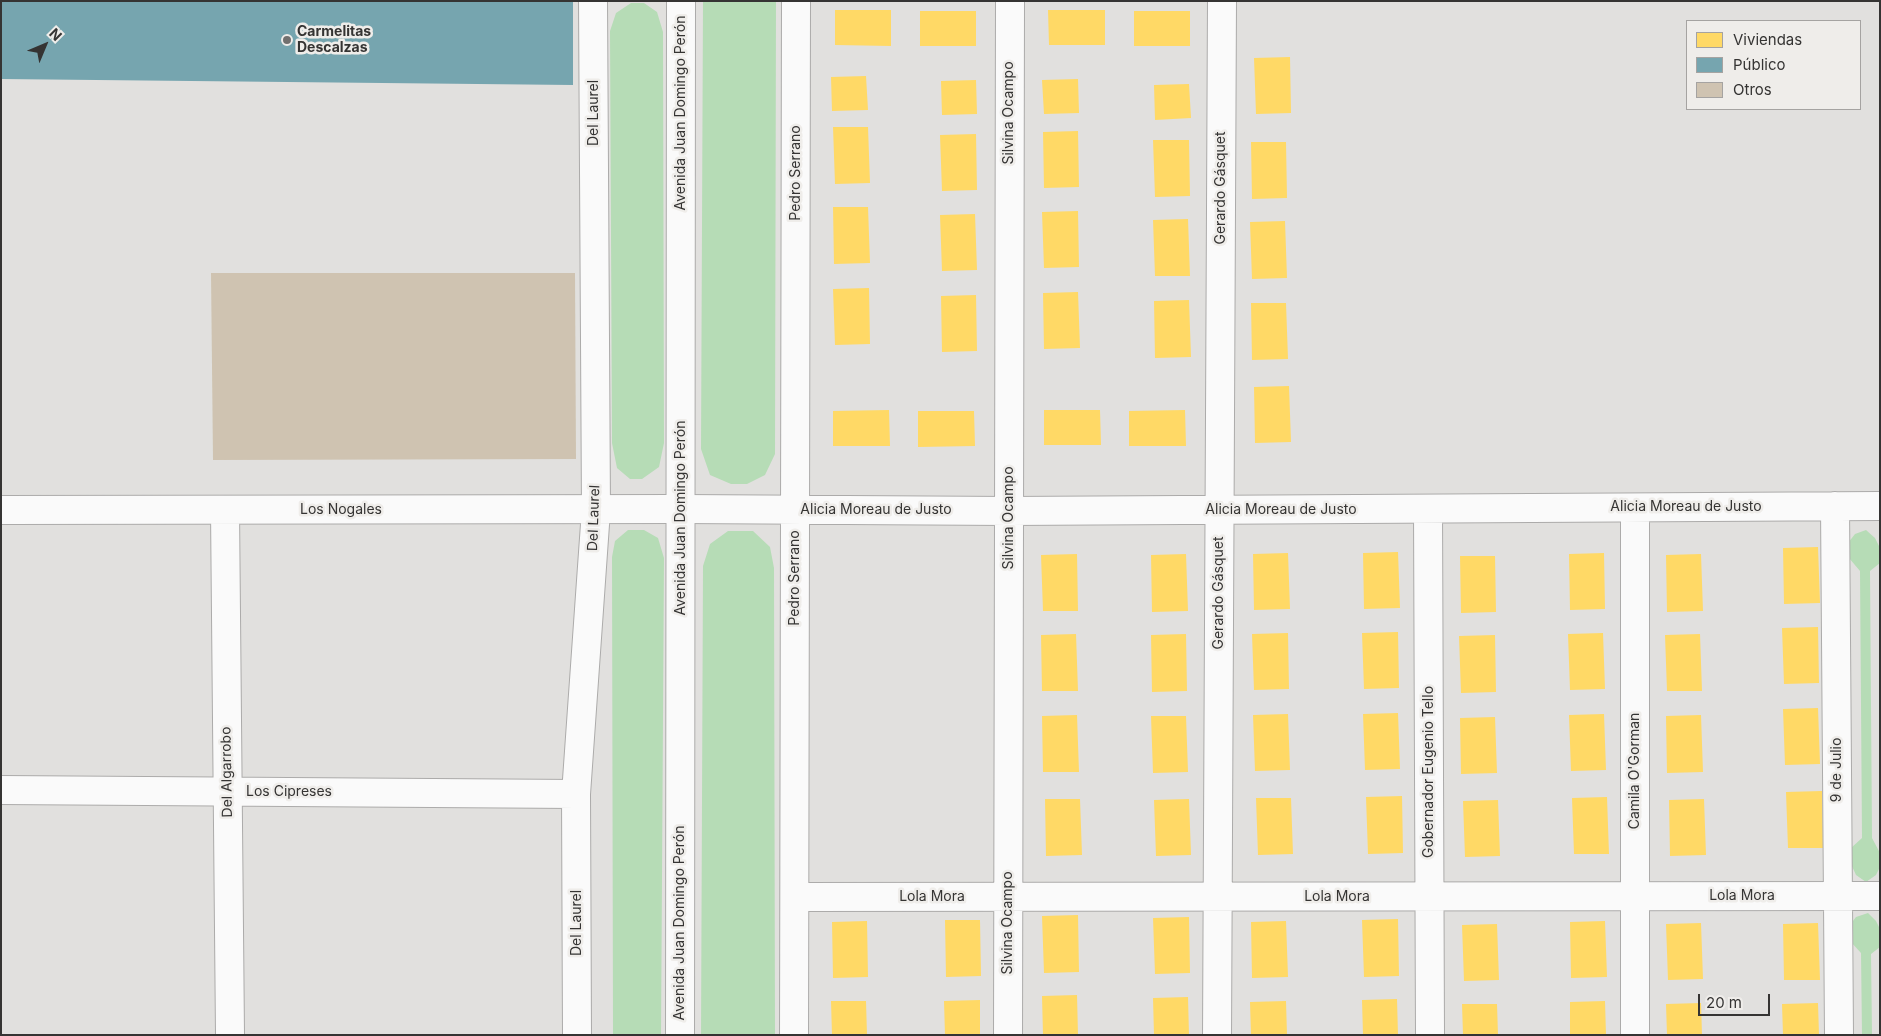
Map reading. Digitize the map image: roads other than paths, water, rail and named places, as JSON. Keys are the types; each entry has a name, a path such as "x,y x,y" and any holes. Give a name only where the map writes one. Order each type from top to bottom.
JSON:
{"street":[{"name":"Del Laurel","path":"577,1035 576,794 596,510 593,1"},
{"name":"Avenida Juan Domingo Perón","path":"680,1035 681,1"},
{"name":"Pedro Serrano","path":"794,1035 796,1"},
{"name":"Silvina Ocampo","path":"1008,1035 1010,1"},
{"name":"Gerardo Gásquet","path":"1217,1035 1222,1"},
{"name":"9 de Julio","path":"1835,506 1839,1035"},
{"name":"Alicia Moreau de Justo","path":"682,509 1009,511 1880,506"},
{"name":"Camila O'Gorman","path":"1635,508 1635,1035"},
{"name":"Los Nogales","path":"1,510 682,509"},
{"name":"Gobernador Eugenio Tello","path":"1428,509 1430,1035"},
{"name":"Del Algarrobo","path":"225,510 230,1035"},
{"name":"Los Cipreses","path":"1,790 576,794"},
{"name":"Lola Mora","path":"795,897 1880,896"}],"place":[{"name":"Carmelitas Descalzas","path":"287,40"}]}
